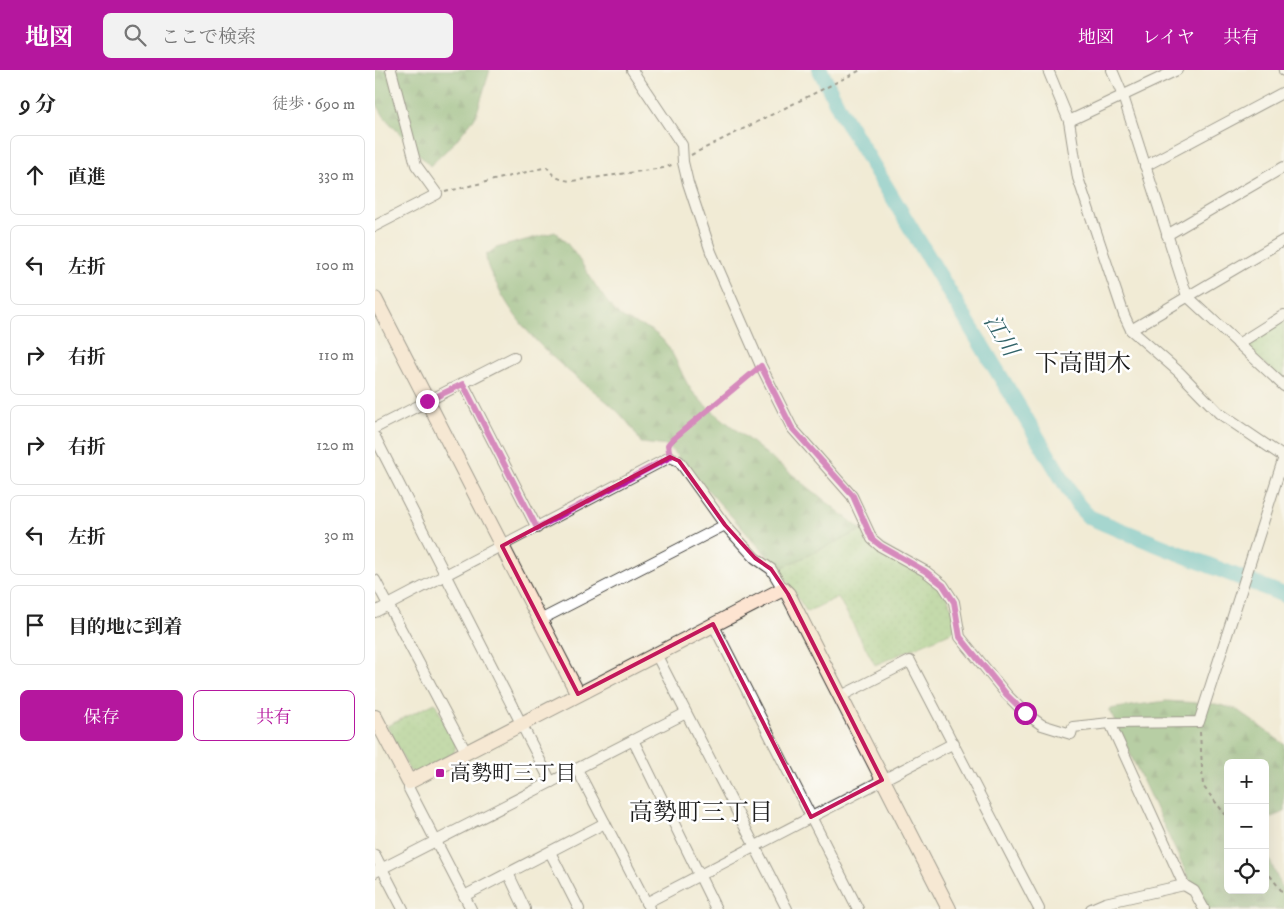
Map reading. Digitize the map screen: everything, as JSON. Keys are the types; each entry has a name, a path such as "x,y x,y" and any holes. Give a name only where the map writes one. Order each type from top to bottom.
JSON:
{"street":[{"path":"375,226 437,194 416,165 391,70"},
{"path":"632,70 682,145 683,160 711,252 761,366 792,428 853,496 872,539 925,571 943,585 954,602 960,637 1007,695 1025,713 1056,731 1071,734 1073,727 1110,723 1199,722 1284,457 1228,420 1179,372 1131,330 1123,315 1078,178 1069,121 1048,70"},
{"path":"1111,70 1123,96 1187,296 1284,386"},
{"path":"1069,121 1177,70"},
{"path":"1145,166 1284,92"},
{"path":"1167,235 1284,167"},
{"path":"1131,330 1284,240"},
{"path":"375,299 578,694"},
{"path":"1238,344 1284,315"},
{"path":"375,428 514,357"},
{"path":"463,384 537,528"},
{"path":"375,437 551,782"},
{"path":"375,612 670,457 679,461 725,525 755,558 771,569 783,589 789,594 949,909"},
{"path":"540,620 725,525"},
{"path":"375,580 466,752"},
{"path":"409,782 783,589"},
{"path":"713,624 858,909"},
{"path":"656,654 787,909"},
{"path":"841,696 910,661 1039,909"},
{"path":"378,870 686,713"},
{"path":"1110,723 1184,885 1194,891 1203,909"},
{"path":"377,725 409,782 409,789 471,909"},
{"path":"633,740 716,909"},
{"path":"577,769 647,906 699,875 954,743"},
{"path":"464,896 605,823"},
{"path":"550,852 579,909"},
{"path":"375,856 378,870 403,909"},
{"path":"508,873 525,909"},
{"path":"1091,909 1105,903 1184,885"}],"path":[{"path":"437,194 547,168 552,176 560,180 572,181 663,168 683,160 861,70"},
{"path":"670,457 668,445 673,439 761,366"},
{"path":"1199,722 1203,786 1224,813"},
{"path":"1269,874 1284,894"}],"highlighted area":[{"path":"670,457 679,461 725,525 755,558 771,569 788,594 882,780 811,817 713,624 578,694 502,546"}],"green space":[{"path":"375,70 490,70 476,116 454,143 430,166 385,118 375,101"},
{"path":"555,232 571,248 607,302 619,315 662,338 672,352 687,384 705,405 862,530 779,569 668,446 641,443 633,430 614,408 548,353 530,335 508,305 489,270 486,255 496,248"},
{"path":"1284,319 1284,381 1248,349 1249,341"},
{"path":"862,530 943,585 959,629 875,665 838,597 807,612 779,569"},
{"path":"1166,701 1216,704 1236,709 1284,744 1284,812 1269,818 1269,759 1224,759 1224,894 1269,894 1269,858 1284,893 1284,909 1203,909 1109,709"},
{"path":"435,703 456,745 454,753 416,774 409,770 387,726"}],"waterway":[{"name":"江川","path":"820,70 842,114 1078,505 1089,517 1284,595"}],"place":[{"name":"高勢町三丁目","path":"440,773"}],"district":[{"name":"下高間木","path":"1083,363"},
{"name":"高勢町三丁目","path":"701,812"}],"route":[{"path":"427,401 463,384 537,528 670,457 668,445 679,432 697,420 761,366 792,428 853,496 868,534 881,546 925,571 943,585 954,602 960,637 1007,695 1025,713"}]}
